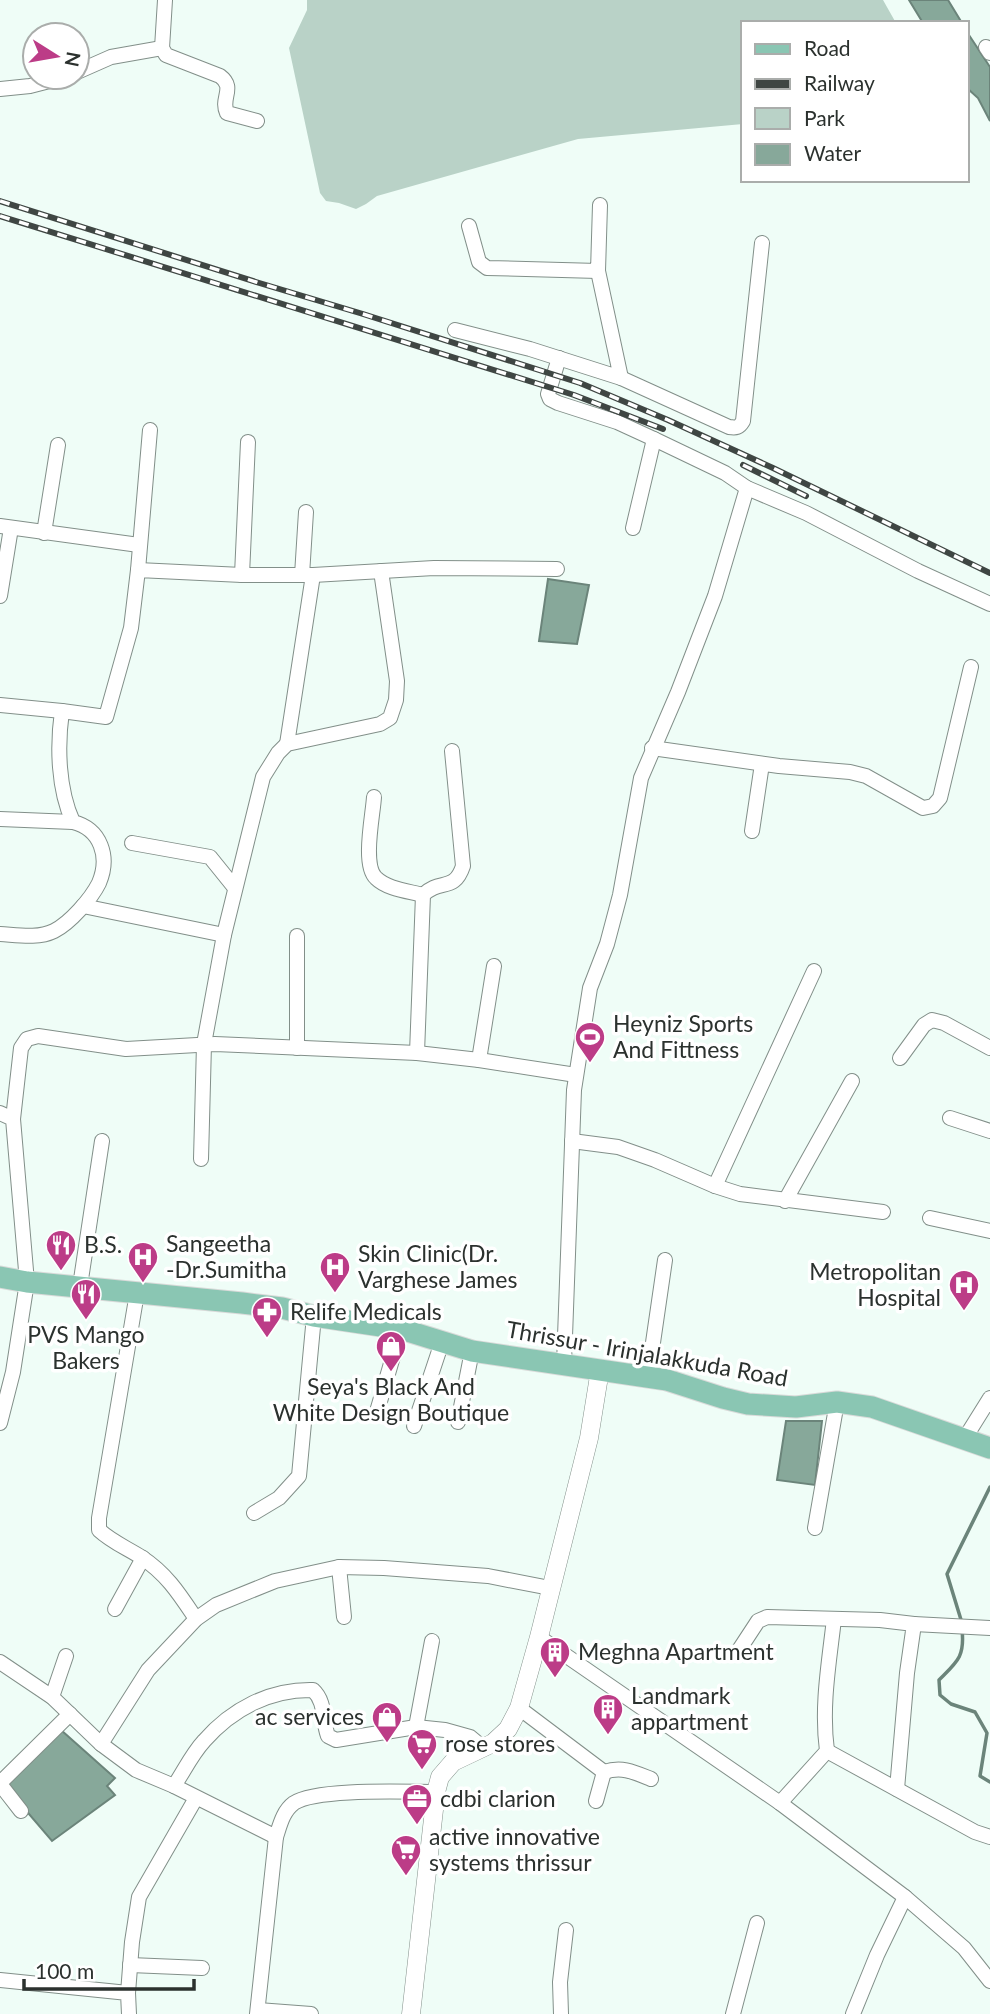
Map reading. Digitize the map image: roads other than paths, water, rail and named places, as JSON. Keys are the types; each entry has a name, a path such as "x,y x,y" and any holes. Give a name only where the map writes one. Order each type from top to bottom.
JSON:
{"main road":[{"name":"Thrissur - Irinjalakkuda Road","path":"0,1277 282,1308 314,1316 401,1329 472,1351 667,1380 748,1404 796,1407 837,1402 872,1407 990,1448"}],"street":[{"path":"165,0 162,48 166,55 220,76 228,86 224,107 226,113 257,121"},
{"path":"91,66 111,57 162,48"},
{"path":"0,89 21,87"},
{"path":"600,205 598,271 621,378"},
{"path":"469,226 479,262 487,268 598,271"},
{"path":"455,330 621,378 729,428 736,428 743,421 762,243"},
{"path":"559,358 549,387 550,399 617,422 654,439 725,473 747,488 806,513 918,571 990,604"},
{"path":"0,705 106,717 131,628 150,430"},
{"path":"633,528 654,439"},
{"path":"242,575 248,442"},
{"path":"44,533 58,445"},
{"path":"564,1364 573,1090 590,988 620,895 641,778 715,596 747,488"},
{"path":"287,744 308,575 306,512"},
{"path":"0,596 6,527 139,545"},
{"path":"138,570 308,575 434,568 557,569"},
{"path":"201,1159 204,1044 224,935 263,777 287,744 380,724 390,718 396,700 397,681 381,571"},
{"path":"652,748 762,764 850,772 866,776 923,808 933,806 940,798 971,667"},
{"path":"62,711 61,777 67,810 73,822"},
{"path":"417,1054 423,895 430,887 453,883 460,876 463,866 452,751"},
{"path":"752,831 762,764"},
{"path":"374,797 369,859 371,871 377,879 398,889 423,895"},
{"path":"0,819 73,822 84,825 98,837 104,856 99,882 83,906 65,925 40,936 0,934"},
{"path":"132,843 210,857 235,888"},
{"path":"83,906 224,935"},
{"path":"297,936 297,1048"},
{"path":"479,1060 494,966"},
{"path":"715,1186 814,971"},
{"path":"900,1058 924,1026 932,1020 944,1023 990,1048"},
{"path":"0,1423 13,1372 27,1282 7,1116 21,1048 27,1039 38,1036 126,1049 204,1044 417,1054 479,1060 576,1075"},
{"path":"785,1201 852,1081"},
{"path":"950,1118 990,1131"},
{"path":"80,1286 103,1141"},
{"path":"572,1141 618,1147 740,1194 883,1212"},
{"path":"930,1218 990,1231"},
{"path":"648,1377 665,1260"},
{"path":"137,1293 99,1530 107,1538 143,1558 169,1579 196,1619"},
{"path":"254,1513 279,1499 299,1476 314,1316"},
{"path":"376,1415 401,1329"},
{"path":"414,1426 442,1342"},
{"path":"458,1422 472,1351"},
{"path":"411,2014 436,1792 440,1777 453,1762 493,1743 508,1729 519,1708 540,1637 589,1438 600,1370"},
{"path":"965,1438 990,1398"},
{"path":"815,1528 837,1402"},
{"path":"115,1609 143,1558"},
{"path":"101,1744 148,1670 196,1619 216,1605 275,1581 339,1567 384,1568 488,1576 550,1588"},
{"path":"339,1567 344,1617"},
{"path":"739,1650 758,1621 767,1618 880,1619 914,1624 984,1627"},
{"path":"827,1751 824,1730 826,1691 834,1619"},
{"path":"897,1789 914,1624"},
{"path":"540,1637 780,1803 905,1896 964,1948 990,1981"},
{"path":"416,1727 432,1641"},
{"path":"52,1697 66,1656"},
{"path":"0,1662 52,1697 101,1744 136,1770 276,1837"},
{"path":"174,1786 203,1742 233,1714 257,1699 301,1690 313,1690 321,1697 328,1736 336,1740 416,1727 445,1730 470,1737 482,1747"},
{"path":"519,1708 604,1772"},
{"path":"21,1811 0,1784 70,1714"},
{"path":"780,1803 827,1751"},
{"path":"827,1751 975,1832 990,1837"},
{"path":"604,1772 625,1769 651,1779"},
{"path":"596,1801 604,1772"},
{"path":"311,2014 258,2012 276,1837 286,1811 294,1803 312,1796 436,1792"},
{"path":"129,2014 130,1965 139,1897 196,1798"},
{"path":"853,2014 905,1896"},
{"path":"733,2014 757,1923"},
{"path":"561,2014 566,1930"},
{"path":"130,1965 202,1968"},
{"path":"0,1981 128,1993"}],"water":[{"path":"909,0 948,0 961,21 922,21"},
{"path":"969,35 990,67 990,121 978,98 969,90"},
{"path":"548,579 589,585 577,644 539,641"},
{"path":"786,1421 822,1421 815,1485 777,1480"},
{"path":"61,1730 115,1778 107,1786 115,1795 52,1841 5,1786"}],"waterway":[{"path":"962,1623 947,1574 990,1487"},
{"path":"962,1630 961,1653 939,1680 940,1695 951,1704 975,1712 987,1733 980,1776 990,1782"}],"railway":[{"path":"0,201 580,383 773,468 990,573"},
{"path":"0,216 574,395 663,429"},
{"path":"743,465 806,496"}],"place":[{"name":"Heyniz Sports And Fittness","path":"590,1064"},
{"name":"B.S.","path":"61,1272"},
{"name":"Sangeetha -Dr.Sumitha","path":"143,1284"},
{"name":"Skin Clinic(Dr. Varghese James","path":"335,1294"},
{"name":"Metropolitan Hospital","path":"964,1312"},
{"name":"PVS Mango Bakers","path":"86,1321"},
{"name":"Relife Medicals","path":"267,1339"},
{"name":"Seya's Black And White Design Boutique","path":"391,1373"},
{"name":"Meghna Apartment","path":"555,1679"},
{"name":"Landmark appartment","path":"608,1736"},
{"name":"ac services","path":"387,1744"},
{"name":"rose stores","path":"422,1771"},
{"name":"cdbi clarion","path":"417,1826"},
{"name":"active innovative systems thrissur","path":"406,1877"}]}
